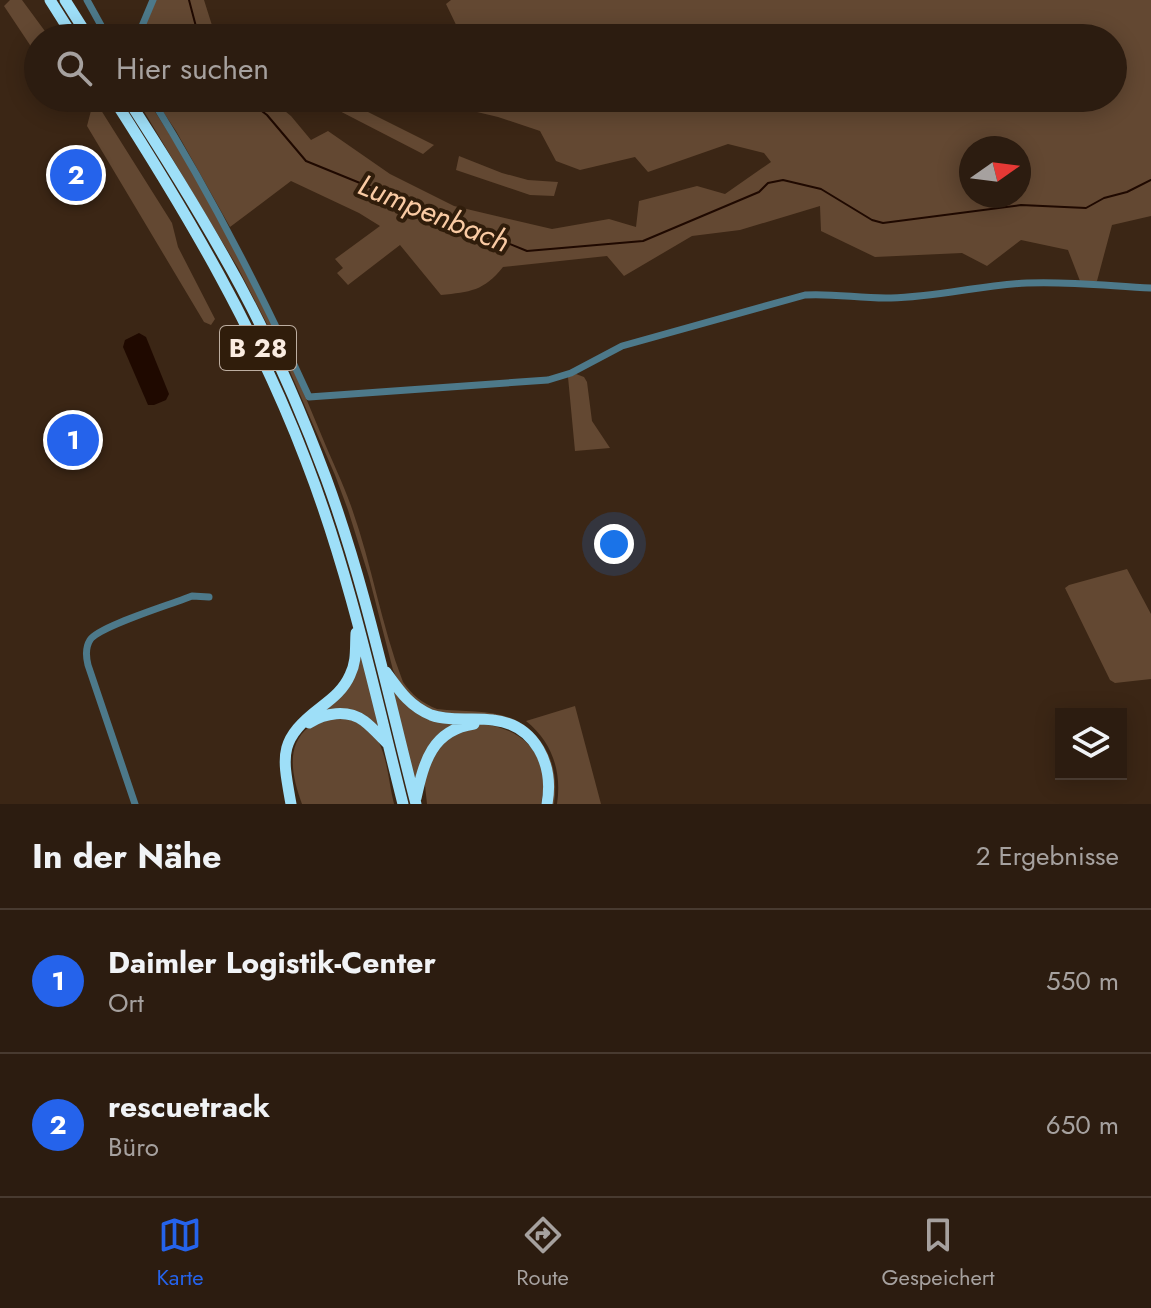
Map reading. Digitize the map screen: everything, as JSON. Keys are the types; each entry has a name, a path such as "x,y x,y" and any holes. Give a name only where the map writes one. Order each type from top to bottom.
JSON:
{"highway":[{"path":"50,0 65,24"},
{"path":"65,0 80,24"},
{"name":"B 28","path":"122,112 212,259 263,358 312,476 336,547 388,745 410,803"},
{"name":"B 28","path":"136,112 222,253 281,369 317,455 366,605 382,665 410,803"},
{"path":"291,804 284,764 287,744 298,727 334,697 349,678 355,660 357,620"},
{"path":"382,665 410,703 422,711 446,718 495,720 507,723 528,736 537,746 547,767 549,792 545,804"},
{"path":"298,804 290,777 290,751 298,733 310,722 326,715 350,715 363,720 388,745"},
{"path":"410,803 424,763 439,740 459,727 482,723 505,727 534,748 546,780 545,804"}],"street":[{"path":"87,0 100,24"},
{"path":"143,24 153,0"},
{"path":"159,112 228,229 309,397 548,380 571,373 622,346 805,295 890,298 1050,282 1151,288"},
{"path":"135,804 88,665 87,645 93,636 107,629 192,596 209,597"}],"shaded area":[{"path":"10,0 22,0 40,24 24,24 24,36 4,6"},
{"path":"156,0 204,0 212,24 146,24"},
{"path":"451,0 1151,0 1151,216 1112,225 1097,281 1080,281 1068,250 1021,240 987,266 962,253 875,257 821,231 820,206 740,230 692,236 624,276 607,256 503,267 483,286 441,295 400,245 348,285 337,273 343,268 335,259 380,226 291,181 230,227 163,112 286,112 311,140 328,131 390,174 454,206 552,229 609,219 636,227 639,201 697,186 725,194 771,162 764,153 728,144 648,172 635,157 580,170 556,161 540,131 477,112 1127,112 1127,24 456,24 446,4"},
{"path":"91,112 102,112 172,223 178,247 215,319 211,325 204,322 87,126"},
{"path":"144,112 155,112 197,180 243,264 285,351 351,506 403,682 418,698 437,709 497,714 523,724 535,734 551,762 555,782 554,804 550,804 552,779 520,727 429,709 415,702 401,685 393,670 369,577 335,475 281,351 238,268"},
{"path":"342,112 368,112 434,145 423,154"},
{"path":"459,156 528,180 558,182 554,196 530,195 456,170"},
{"path":"139,333 146,337 169,394 166,400 154,405 148,405 123,347 125,340"},
{"path":"576,374 587,382 592,421 610,448 575,451 568,377"},
{"path":"1127,569 1151,614 1151,679 1115,683 1110,680 1065,588"},
{"path":"361,645 382,731 374,725 324,709 337,700"},
{"path":"392,687 456,724 448,729 416,785"},
{"path":"575,706 601,804 557,804 558,780 553,758 543,738 526,721"},
{"path":"339,716 363,723 377,739 385,760 394,804 302,804 294,774 296,744 312,725"},
{"path":"482,724 512,732 532,749 542,773 541,804 427,804 424,776 441,742 471,726"}],"waterway":[{"name":"Lumpenbach","path":"189,0 195,24"},
{"name":"Lumpenbach","path":"263,112 306,161 527,251 643,241 759,192 768,183 783,180 821,189 872,220 883,223 1021,205 1086,208 1151,180"}],"place":[{"name":"rescuetrack","path":"76,175"},
{"name":"Daimler Logistik-Center","path":"73,440"}]}
